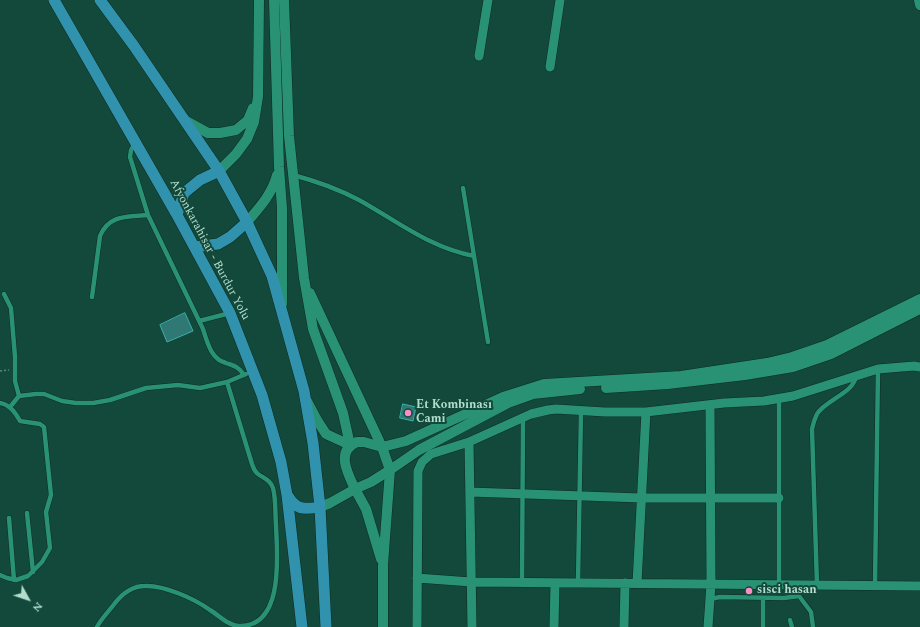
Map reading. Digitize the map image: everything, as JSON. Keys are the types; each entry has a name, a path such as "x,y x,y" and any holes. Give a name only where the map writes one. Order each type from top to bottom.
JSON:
{"highway":[{"name":"Afyonkarahisar - Burdur Yolu","path":"54,0 178,215 230,313 248,373 262,396 281,462 288,495 302,627"},
{"path":"100,0 186,121 219,172 247,222 272,276 305,396 313,443 320,507 326,627"},
{"path":"178,215 184,193 200,180 219,172"},
{"path":"195,247 218,244 230,237 247,222"},
{"path":"288,495 293,503 301,508 320,507"}],"main road":[{"path":"219,172 236,154 247,139 254,122 258,97 259,0"},
{"path":"274,0 279,167 282,208 282,310"},
{"path":"284,0 289,136 304,278 313,329 343,412 350,445"},
{"path":"919,0 920,6"},
{"path":"186,121 208,133 220,133 236,130 248,120 258,97"},
{"path":"247,222 266,199 274,185 279,167"},
{"path":"304,278 382,447 390,470 383,565 383,627"},
{"path":"383,565 366,509 355,489 345,465 346,451 350,445 357,442 364,442 382,447 406,441 504,396 544,384 681,376 767,363 792,357 827,345 920,299"},
{"path":"320,507 372,482 420,450 508,403 532,394 569,389 668,384 753,374 793,367 831,354 920,309"},
{"path":"305,396 326,434 350,445"}],"street":[{"path":"479,56 488,0"},
{"path":"550,67 560,0"},
{"path":"417,627 418,472 424,459 431,454 469,442 523,418 552,409 646,412 724,403 751,403 779,399 808,392 878,369 914,366 920,367"},
{"path":"708,627 711,584 710,405"},
{"path":"637,583 646,412"},
{"path":"469,442 472,627"},
{"path":"470,492 641,498 779,498"},
{"path":"417,578 471,582 920,586"},
{"path":"554,627 555,583"},
{"path":"624,627 625,583"}],"lane":[{"path":"136,142 131,150 130,157 148,215 199,321 208,346 220,360 248,373"},
{"path":"293,175 321,183 347,194 404,228 436,244 458,253 474,256"},
{"path":"463,188 488,342"},
{"path":"92,296 100,236 104,227 116,218 148,215"},
{"path":"4,294 11,308 15,357 15,381 19,396"},
{"path":"199,321 230,313"},
{"path":"875,585 878,369"},
{"path":"10,407 19,396 36,394 48,395 62,401 92,403 110,400 137,390 155,386 178,385 200,388 228,382 248,373"},
{"path":"817,585 812,429 818,413 855,382 856,376"},
{"path":"97,627 116,602 125,593 136,587 146,586 162,588 183,595 210,610 229,624 240,627 255,622 263,616 270,607 274,593 277,554 272,487 265,477 256,472 252,464 228,382"},
{"path":"779,399 779,584"},
{"path":"0,403 10,407 16,412 20,421 40,424 45,429 51,495 46,512 50,548 42,562 33,572 24,578 14,580 0,575"},
{"path":"578,583 580,411"},
{"path":"522,582 523,418"},
{"path":"26,513 33,572"},
{"path":"9,518 14,580"},
{"path":"795,585 799,596 809,608 812,616 813,627"},
{"path":"710,598 784,598 799,596"},
{"path":"763,598 763,627"},
{"path":"790,620 792,627"}],"path":[{"path":"0,371 15,370"}],"building":[{"path":"185,313 193,331 167,342 160,325"},
{"name":"Et Kombinası Cami","path":"403,404 416,407 413,421 400,418"}],"place":[{"name":"Et Kombinası Cami","path":"408,413"},
{"name":"sisci hasan","path":"749,591"}]}
